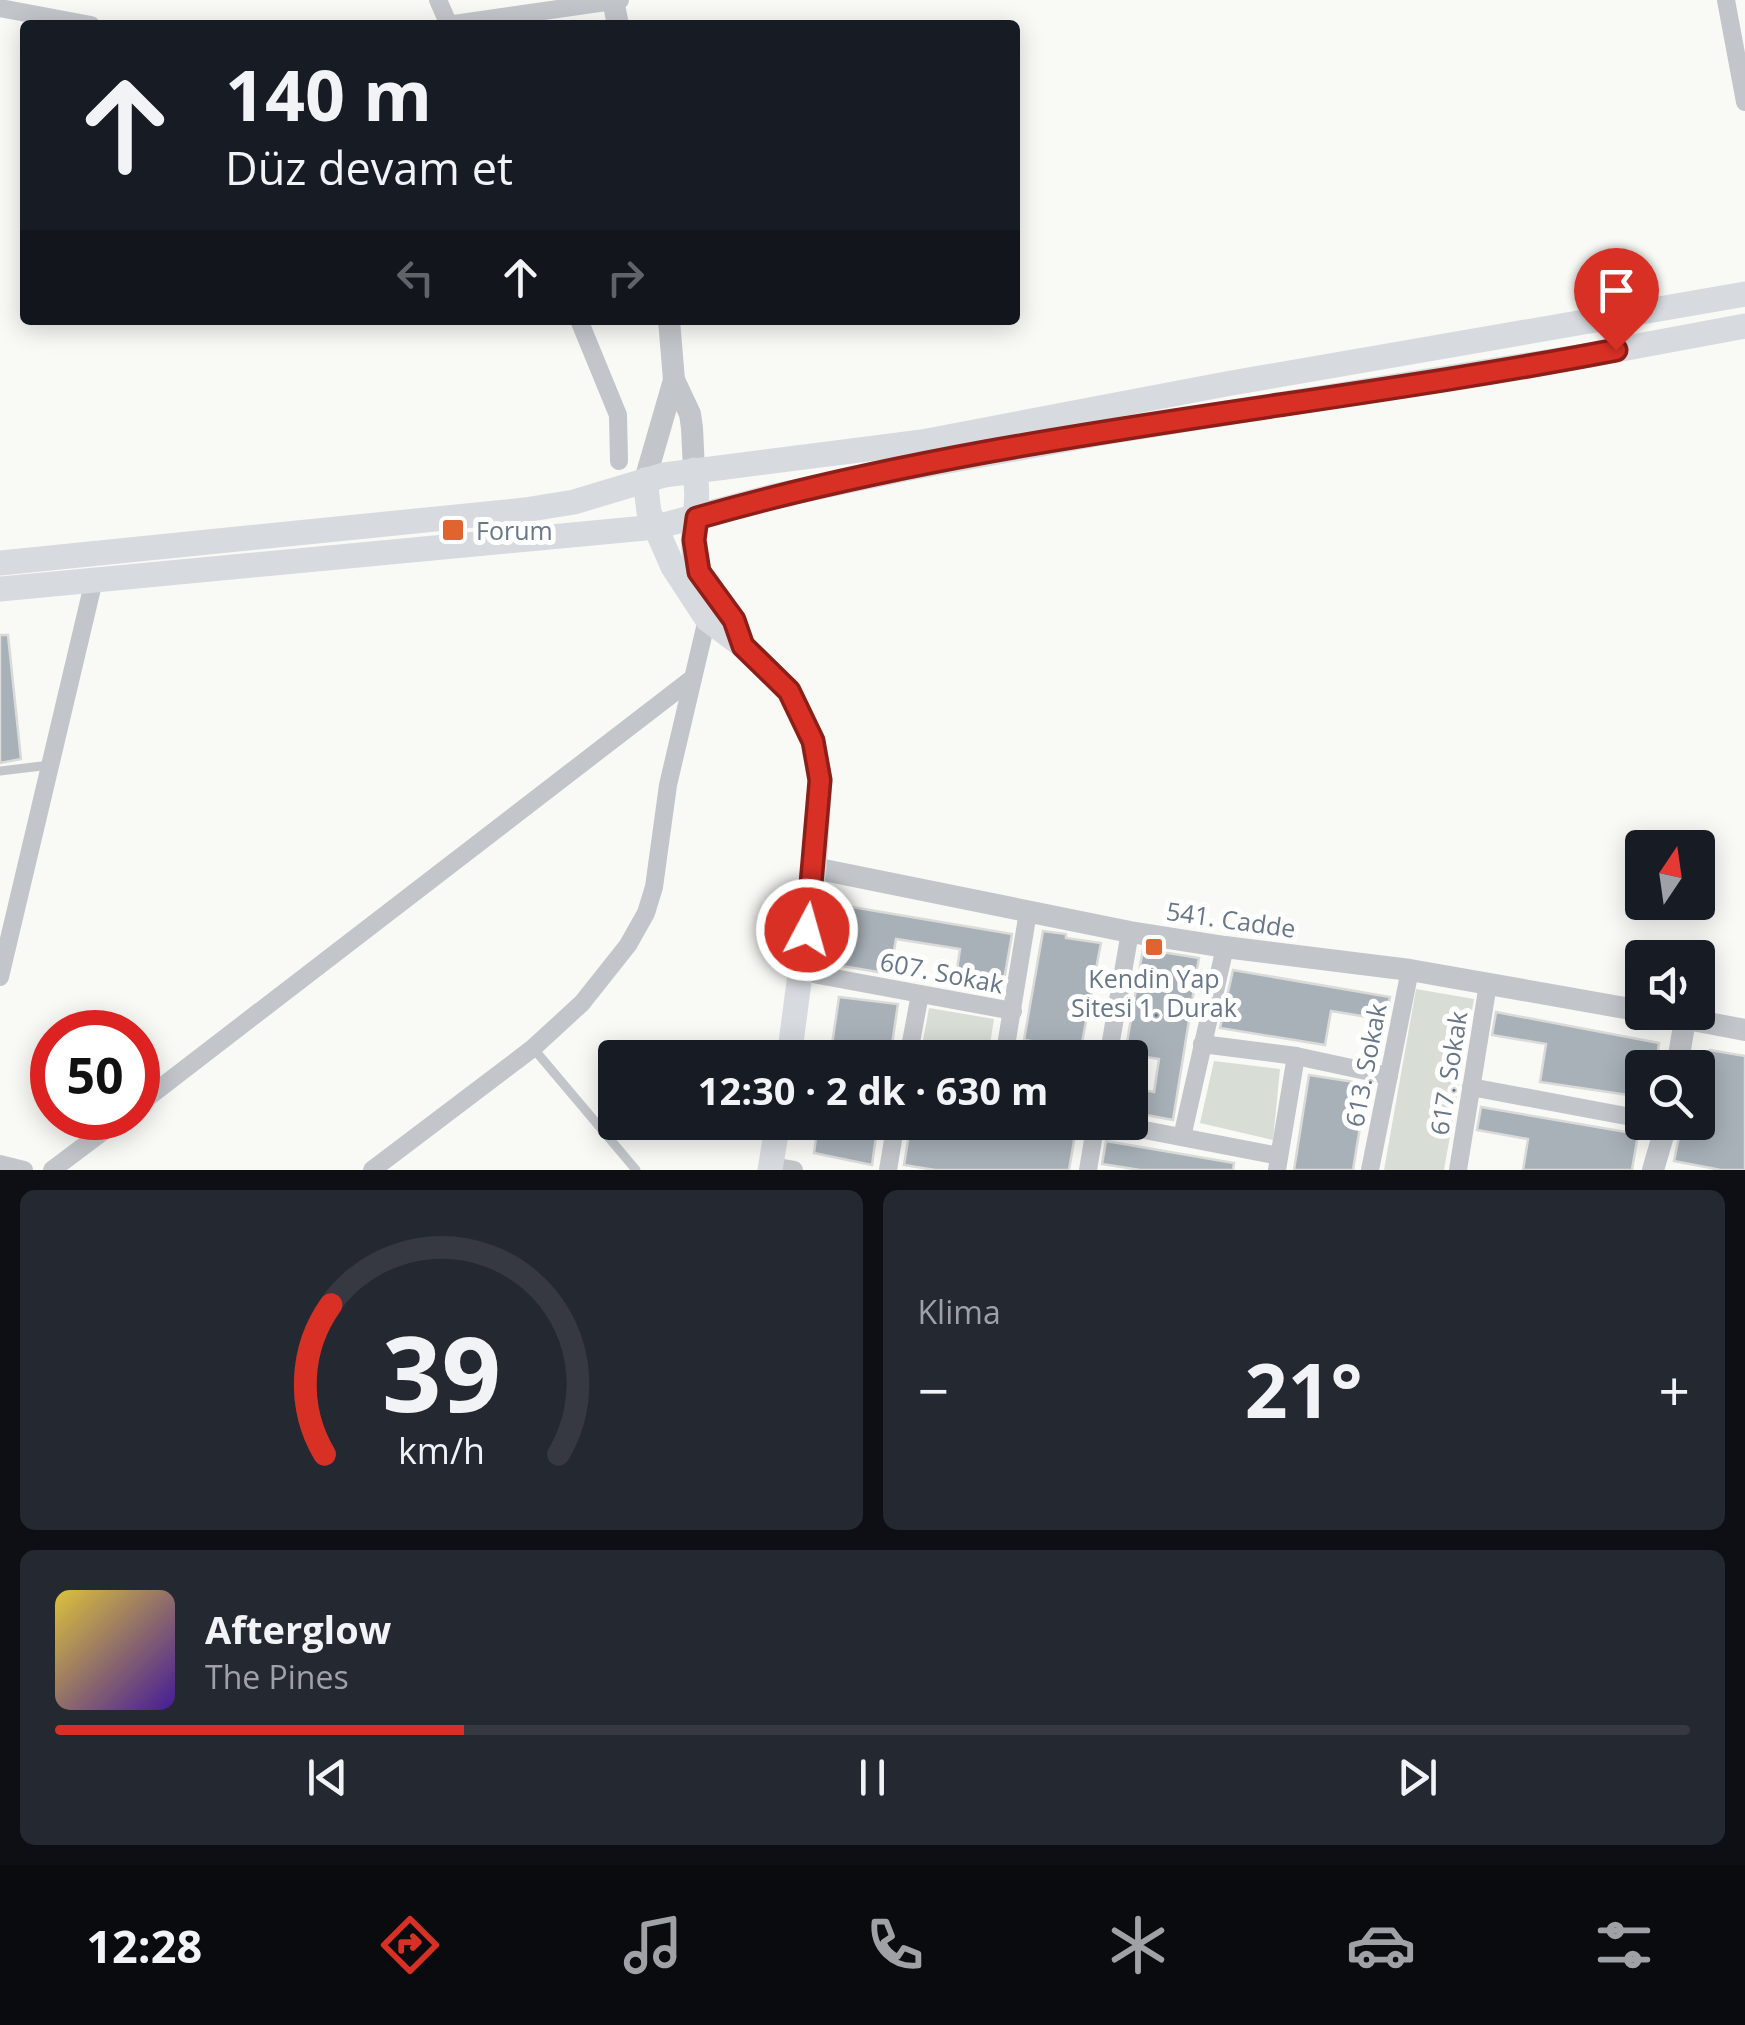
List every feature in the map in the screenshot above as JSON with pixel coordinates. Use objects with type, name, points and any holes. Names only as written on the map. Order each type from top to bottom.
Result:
[{"type":"main road","points":[[0,562],[525,510],[574,502],[694,470],[922,442],[1226,384],[1745,294]]},
{"type":"main road","points":[[0,589],[656,527],[770,497],[962,458],[1745,326]]},
{"type":"main road","points":[[694,470],[698,496],[694,540],[699,572],[734,620],[743,646]]},
{"type":"main road","points":[[646,480],[649,512],[673,567],[707,620],[743,646],[789,691],[813,741],[820,780],[814,868],[792,1040]]},
{"type":"main road","points":[[570,535],[642,547],[673,567]]},
{"type":"main road","points":[[778,1140],[778,1169]]},
{"type":"street","points":[[482,20],[616,0]]},
{"type":"street","points":[[1726,0],[1745,102]]},
{"type":"street","points":[[0,8],[64,20]]},
{"type":"street","points":[[580,325],[618,415],[619,461]]},
{"type":"street","points":[[646,480],[674,380],[669,325]]},
{"type":"street","points":[[674,380],[690,414],[694,470]]},
{"type":"street","points":[[1,969],[94,580]]},
{"type":"street","points":[[372,1170],[533,1048],[606,976],[646,913],[654,887],[668,786],[707,620]]},
{"type":"street","points":[[160,1088],[693,678]]},
{"type":"street","name":"541. Cadde","points":[[814,868],[1130,932],[1410,970],[1625,1008]]},
{"type":"street","points":[[1007,1040],[1028,912]]},
{"type":"street","points":[[1111,1040],[1130,932]]},
{"type":"street","points":[[1182,1138],[1225,947]]},
{"type":"street","name":"613. Sokak","points":[[1370,1170],[1410,970]]},
{"type":"street","name":"607. Sokak","points":[[802,972],[1013,1011]]},
{"type":"street","name":"617. Sokak","points":[[1458,1170],[1488,984]]},
{"type":"street","points":[[911,1040],[920,994]]},
{"type":"street","points":[[1715,1024],[1745,1030]]},
{"type":"street","points":[[1202,1044],[1296,1056],[1389,1076]]},
{"type":"street","points":[[1148,1131],[1278,1163],[1296,1056]]},
{"type":"street","points":[[1471,1087],[1625,1115]]},
{"type":"street","points":[[52,1170],[92,1140]]},
{"type":"street","points":[[888,1170],[893,1140]]},
{"type":"street","points":[[1088,1170],[1096,1140]]},
{"type":"street","points":[[1653,1170],[1661,1140]]},
{"type":"street","points":[[0,1164],[24,1170]]},
{"type":"lane","points":[[0,771],[50,765]]},
{"type":"lane","points":[[533,1048],[636,1170]]},
{"type":"shaded area","points":[[1416,989],[1474,999],[1444,1170],[1384,1170]]},
{"type":"shaded area","points":[[929,1008],[994,1019],[991,1040],[923,1040]]},
{"type":"shaded area","points":[[1214,1061],[1280,1069],[1273,1140],[1200,1123]]},
{"type":"building","points":[[0,635],[8,635],[21,759],[0,763]]},
{"type":"building","points":[[852,907],[1012,934],[1002,992],[955,984],[960,949],[896,939],[890,974],[842,966]]},
{"type":"building","points":[[1043,931],[1101,943],[1082,1040],[1024,1040]]},
{"type":"building","points":[[1143,949],[1199,958],[1173,1120],[1148,1115],[1148,1091],[1154,1092],[1159,1059],[1148,1057],[1148,1040],[1127,1040]]},
{"type":"building","points":[[1233,970],[1390,997],[1386,1020],[1331,1011],[1325,1045],[1220,1028]]},
{"type":"building","points":[[839,997],[898,1004],[893,1040],[833,1040]]},
{"type":"building","points":[[1496,1012],[1659,1043],[1658,1050],[1625,1050],[1625,1094],[1540,1082],[1546,1044],[1492,1035]]},
{"type":"building","points":[[1715,1051],[1745,1056],[1745,1170],[1721,1170],[1674,1161],[1678,1140],[1715,1140]]},
{"type":"building","points":[[1309,1075],[1367,1084],[1353,1170],[1294,1170]]},
{"type":"building","points":[[1481,1107],[1625,1132],[1625,1140],[1637,1140],[1632,1170],[1523,1170],[1528,1139],[1477,1130]]},
{"type":"building","points":[[816,1140],[875,1140],[872,1165],[814,1153]]},
{"type":"building","points":[[908,1140],[1074,1140],[1069,1170],[935,1170],[904,1165]]},
{"type":"building","points":[[1106,1141],[1234,1163],[1233,1170],[1140,1170],[1102,1164]]},
{"type":"place","name":"Forum","points":[[453,530]]},
{"type":"place","name":"Kendin Yap Sitesi 1. Durak","points":[[1154,947]]},
{"type":"route","points":[[807,930],[820,780],[813,741],[789,691],[743,646],[734,620],[699,572],[694,556],[697,518],[770,497],[910,468],[1616,350]]}]
